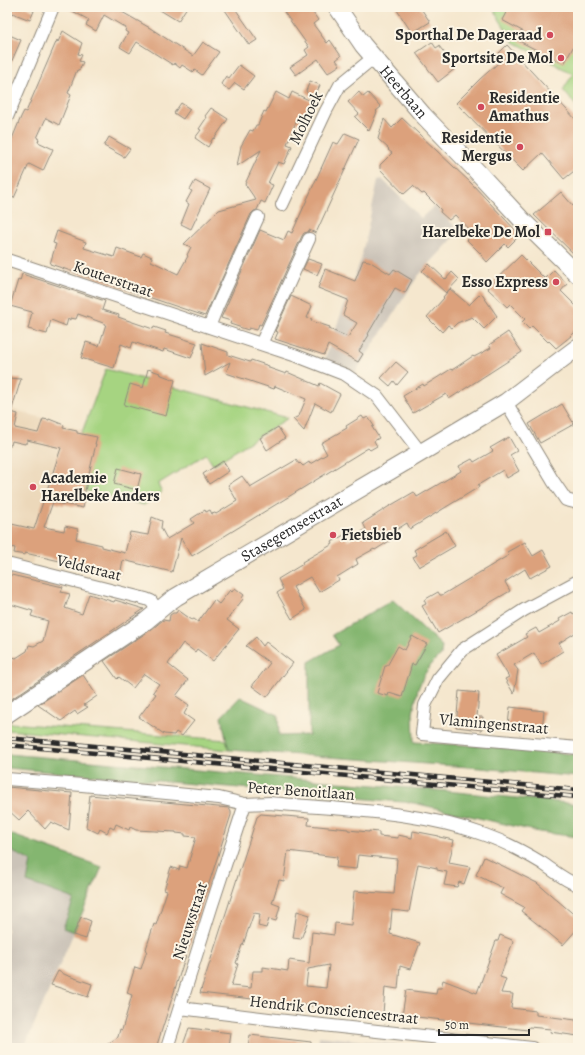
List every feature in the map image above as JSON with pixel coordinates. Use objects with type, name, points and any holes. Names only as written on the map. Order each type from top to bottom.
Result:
[{"type":"street","points":[[7,117],[53,7]]},
{"type":"street","name":"Heerbaan","points":[[336,7],[362,45],[423,115],[521,219],[578,275]]},
{"type":"street","name":"Molhoek","points":[[282,205],[326,111],[340,85],[373,58]]},
{"type":"street","points":[[209,328],[258,217]]},
{"type":"street","points":[[261,344],[309,240]]},
{"type":"street","name":"Kouterstraat","points":[[7,260],[297,356],[346,375],[377,396],[420,453]]},
{"type":"street","name":"Stasegemsestraat","points":[[7,714],[146,621],[176,597],[506,402],[578,347]]},
{"type":"street","points":[[506,402],[566,500],[578,503]]},
{"type":"street","name":"Veldstraat","points":[[7,564],[146,599],[152,601],[158,612]]},
{"type":"street","name":"Vlamingenstraat","points":[[578,581],[524,610],[462,650],[438,679],[424,705],[422,734],[578,748]]},
{"type":"street","name":"Peter Benoitlaan","points":[[7,779],[219,798],[245,804],[270,803],[421,817],[452,824],[505,843],[540,862],[568,882],[578,885]]},
{"type":"street","name":"Nieuwstraat","points":[[167,1048],[245,804]]},
{"type":"street","name":"Hendrik Consciencestraat","points":[[180,1008],[532,1048]]},
{"type":"shaded area","points":[[382,179],[421,218],[434,206],[460,231],[418,276],[355,373],[325,358],[361,259],[378,180]]},
{"type":"shaded area","name":"Academie Harelbeke Anders","points":[[12,409],[83,430],[62,485],[59,485],[42,533],[39,532],[32,564],[7,558],[7,414],[10,415]]},
{"type":"shaded area","points":[[7,849],[31,861],[27,882],[74,899],[63,928],[74,932],[24,1048],[7,1048]]},
{"type":"shaded area","points":[[319,1036],[430,1048],[318,1048]]},
{"type":"green space","name":"Sportsite De Mol","points":[[492,7],[578,7],[578,108],[563,90],[573,74],[514,42]]},
{"type":"green space","points":[[106,369],[288,418],[213,465],[206,454],[158,484],[162,492],[144,505],[62,485]]},
{"type":"green space","points":[[393,600],[442,646],[441,655],[432,663],[424,675],[418,689],[413,713],[414,742],[530,749],[578,755],[578,777],[469,767],[229,750],[221,717],[240,697],[278,715],[279,736],[309,735],[309,662],[339,645],[332,635]]},
{"type":"green space","points":[[10,723],[226,740],[229,750],[7,730],[7,725]]},
{"type":"green space","points":[[7,754],[446,791],[578,804],[578,837],[539,832],[414,803],[7,768]]},
{"type":"green space","points":[[7,833],[102,867],[74,932],[63,928],[74,899],[27,882],[31,861],[7,849]]},
{"type":"building","points":[[7,7],[27,7],[34,11],[30,20],[7,11]]},
{"type":"building","points":[[65,7],[125,7],[122,12],[193,56],[203,42],[219,52],[202,75],[195,70],[193,72],[182,65],[180,68],[174,63],[173,65],[137,42],[130,53],[120,47],[128,33],[125,31],[126,28],[104,15],[96,31],[86,25],[89,20]]},
{"type":"building","points":[[155,7],[187,7],[178,21]]},
{"type":"building","points":[[223,7],[234,7],[257,40],[249,45]]},
{"type":"building","points":[[291,7],[309,7],[318,20],[313,24],[327,43],[330,40],[341,56],[336,60],[340,65],[328,73],[318,59],[296,75],[290,67],[308,55],[305,50],[309,47],[284,12]]},
{"type":"building","points":[[395,7],[420,7],[430,22],[412,33]]},
{"type":"building","name":"Sportsite De Mol","points":[[509,7],[578,7],[578,38],[564,64],[519,41],[524,32],[502,20]]},
{"type":"building","points":[[63,31],[82,43],[78,54],[82,55],[79,61],[83,62],[79,71],[77,70],[68,93],[71,95],[59,125],[46,118],[37,138],[39,139],[38,142],[53,149],[43,171],[29,164],[14,198],[7,195],[7,151],[21,117],[24,111],[26,112],[57,40],[58,42]]},
{"type":"building","points":[[7,34],[21,40],[7,72]]},
{"type":"building","points":[[432,42],[436,48],[439,46],[456,68],[438,82],[416,53]]},
{"type":"building","points":[[507,45],[578,122],[578,168],[564,179],[542,153],[523,171],[456,103],[504,58],[499,53]]},
{"type":"building","points":[[239,65],[254,76],[244,89],[235,83],[229,90],[221,84],[226,76],[229,78]]},
{"type":"building","points":[[310,81],[320,85],[313,101],[306,91]]},
{"type":"building","points":[[276,92],[289,99],[292,92],[313,102],[302,125],[296,122],[287,144],[292,146],[284,164],[278,162],[268,183],[273,185],[265,203],[261,201],[257,210],[251,214],[205,316],[50,264],[56,244],[53,243],[57,231],[86,242],[84,248],[114,257],[117,248],[141,257],[143,253],[152,257],[151,261],[178,274],[188,256],[187,255],[191,247],[184,244],[219,210],[256,200],[245,184],[261,150],[237,166],[241,146],[250,130],[253,131],[256,125],[258,125],[264,111],[266,112]]},
{"type":"building","points":[[359,92],[363,97],[368,93],[381,107],[376,111],[377,112],[369,131],[355,117],[359,114],[348,102]]},
{"type":"building","points":[[181,103],[190,109],[183,119],[174,113]]},
{"type":"building","points":[[211,108],[228,119],[208,147],[195,138],[201,130],[199,129],[207,117],[205,116]]},
{"type":"building","points":[[402,118],[471,183],[520,235],[508,247],[505,244],[487,262],[467,240],[473,234],[455,215],[449,220],[424,193],[422,194],[413,186],[404,194],[380,169],[380,165],[392,153],[378,139],[384,119],[392,128]]},
{"type":"building","points":[[345,133],[359,139],[316,233],[309,230],[302,236],[261,325],[259,324],[257,330],[249,328],[248,330],[230,324],[231,321],[221,318],[260,230],[284,240],[288,231],[292,233],[333,142],[338,144]]},
{"type":"building","points":[[109,137],[130,149],[124,157],[104,146]]},
{"type":"building","points":[[195,181],[210,189],[191,229],[181,224],[189,204],[186,202]]},
{"type":"building","points":[[561,192],[573,206],[578,202],[578,258],[534,215]]},
{"type":"building","points":[[521,255],[545,279],[554,270],[567,284],[561,291],[578,308],[578,329],[556,348],[532,326],[529,329],[522,322],[525,319],[510,304],[507,307],[487,288]]},
{"type":"building","points":[[308,259],[322,264],[317,275],[303,269]]},
{"type":"building","points":[[363,260],[369,261],[390,274],[394,269],[412,280],[405,293],[395,288],[359,351],[363,354],[358,362],[328,345],[324,355],[275,339],[278,332],[275,331],[291,296],[312,306],[307,318],[312,319],[311,321],[330,327],[329,329],[348,337],[357,323],[343,315],[348,300],[318,288],[325,269],[355,281]]},
{"type":"building","points":[[429,264],[445,279],[452,272],[459,279],[446,293],[422,271]]},
{"type":"building","points":[[22,274],[105,301],[102,310],[119,315],[118,317],[153,329],[154,327],[166,331],[165,333],[197,343],[191,358],[164,349],[163,352],[133,342],[131,348],[121,344],[114,368],[81,358],[86,342],[99,346],[106,324],[78,314],[76,319],[68,319],[66,326],[51,320],[47,334],[28,329],[32,312],[10,306],[18,280],[20,281]]},
{"type":"building","points":[[450,289],[469,305],[481,293],[497,316],[484,329],[472,317],[457,323],[452,328],[448,325],[442,332],[427,317]]},
{"type":"building","points":[[508,332],[522,352],[449,399],[446,394],[413,413],[403,396],[423,384],[424,386],[451,369],[452,370],[473,356],[474,357],[491,348],[489,345]]},
{"type":"building","points":[[202,343],[228,352],[228,355],[250,362],[251,360],[286,374],[287,372],[319,386],[320,383],[340,394],[331,412],[315,403],[304,431],[293,419],[299,416],[306,399],[275,386],[274,389],[226,373],[230,362],[205,376]]},
{"type":"building","points":[[396,362],[408,372],[397,385],[394,381],[390,386],[381,378]]},
{"type":"building","points":[[148,369],[175,380],[166,416],[124,405],[130,384],[143,388]]},
{"type":"building","points":[[7,378],[21,379],[11,412],[18,414],[15,428],[38,433],[43,419],[49,419],[64,425],[63,428],[77,431],[77,433],[97,437],[84,495],[86,495],[83,508],[53,502],[44,527],[64,531],[65,526],[78,529],[76,539],[102,545],[102,547],[125,553],[130,532],[148,535],[152,517],[162,521],[161,528],[167,539],[194,523],[191,519],[205,510],[206,512],[210,510],[212,514],[216,514],[237,501],[228,485],[242,476],[250,487],[296,460],[303,466],[309,462],[310,464],[327,454],[321,443],[347,428],[346,426],[362,416],[364,419],[368,417],[379,438],[374,441],[377,446],[370,450],[368,448],[192,556],[181,538],[172,572],[123,560],[120,575],[25,553],[25,555],[14,553],[15,548],[7,546],[7,523],[34,529],[61,448],[27,440],[27,443],[25,444],[12,441],[11,445],[7,445]]},
{"type":"building","points":[[562,404],[574,424],[540,443],[529,424]]},
{"type":"building","points":[[278,427],[285,438],[267,450],[260,438]]},
{"type":"building","points":[[509,437],[517,451],[510,455],[519,471],[507,478],[503,470],[478,485],[479,487],[410,529],[407,523],[388,535],[391,540],[356,559],[358,564],[337,577],[339,580],[319,592],[310,577],[293,587],[306,610],[292,619],[277,593],[283,589],[278,579],[303,564],[302,562],[333,544],[332,542],[344,535],[348,541],[366,529],[363,523],[414,492],[417,497],[461,471],[459,466],[472,459],[474,462],[493,451],[490,448]]},
{"type":"building","points":[[223,461],[229,471],[209,484],[203,474]]},
{"type":"building","points":[[118,468],[141,474],[137,490],[114,484]]},
{"type":"building","points":[[446,531],[455,546],[419,567],[413,557],[417,555],[414,550]]},
{"type":"building","points":[[525,542],[533,556],[543,550],[552,566],[530,578],[525,569],[505,582],[510,591],[438,633],[422,606],[426,604],[424,600],[438,592],[442,595],[509,555],[507,552]]},
{"type":"building","points":[[7,574],[63,587],[61,592],[70,594],[65,608],[82,614],[89,594],[144,609],[7,702],[7,660],[11,662],[13,657],[16,658],[27,651],[29,645],[34,646],[43,641],[48,621],[31,616],[33,611],[7,603]]},
{"type":"building","points":[[235,588],[244,595],[242,598],[243,599],[227,620],[239,629],[213,661],[197,649],[195,652],[183,643],[168,664],[188,680],[176,696],[189,705],[184,714],[194,721],[182,736],[176,732],[174,735],[164,734],[139,717],[156,694],[153,692],[159,684],[144,674],[133,688],[119,677],[117,679],[104,661],[163,620],[169,621],[170,615],[176,613],[178,610],[192,620],[194,619],[198,622],[214,600],[219,604],[230,590],[232,592]]},
{"type":"building","points":[[578,611],[578,631],[559,643],[563,651],[541,665],[534,653],[514,665],[518,670],[514,694],[505,679],[509,677],[496,655],[527,637],[525,634],[536,628],[539,633],[560,621],[559,619],[572,612],[573,614]]},
{"type":"building","points":[[412,636],[427,644],[415,665],[412,664],[402,697],[389,693],[388,696],[377,693],[385,666],[387,666],[398,646],[405,650]]},
{"type":"building","points":[[256,637],[263,646],[266,642],[293,663],[267,697],[252,686],[270,663],[246,646]]},
{"type":"building","points":[[83,675],[97,696],[84,705],[88,707],[77,714],[75,711],[61,721],[38,705]]},
{"type":"building","points":[[459,691],[479,693],[477,717],[483,717],[482,730],[456,727]]},
{"type":"building","points":[[510,707],[544,711],[542,730],[515,728],[515,726],[508,725]]},
{"type":"building","points":[[7,787],[72,793],[69,830],[51,822],[45,829],[28,811],[19,820],[7,809]]},
{"type":"building","points":[[90,795],[229,808],[231,812],[156,1048],[102,1048],[118,1037],[120,1029],[122,1030],[132,995],[127,993],[135,967],[141,969],[154,924],[156,925],[167,891],[164,890],[171,867],[179,870],[180,866],[187,868],[196,837],[185,836],[185,834],[176,832],[136,830],[130,827],[129,830],[116,824],[114,829],[110,827],[107,833],[100,829],[98,833],[86,827]]},
{"type":"building","points":[[261,814],[309,818],[308,825],[379,832],[379,836],[398,838],[398,835],[412,838],[413,831],[454,840],[449,863],[470,867],[464,884],[459,882],[457,887],[444,885],[447,872],[418,864],[409,912],[392,910],[390,934],[420,943],[410,969],[400,966],[398,989],[385,987],[383,1014],[200,993],[257,817]],"holes":[[[288,851],[337,857],[336,867],[356,869],[358,855],[397,859],[394,894],[354,891],[351,925],[335,923],[334,935],[312,932],[309,963],[289,960],[288,971],[263,967],[263,971],[253,971],[251,988],[231,986],[238,964],[236,963],[254,913],[260,914],[258,926],[266,928],[269,919],[276,921],[280,906],[272,903],[279,880],[284,881]],[[329,965],[326,988],[306,986],[308,969]]]},
{"type":"building","points":[[484,857],[537,883],[578,918],[578,928],[563,945],[521,911],[524,907],[500,894],[503,888],[476,875]]},
{"type":"building","points":[[297,911],[310,915],[301,939],[293,938]]},
{"type":"building","points":[[81,917],[91,921],[86,939],[73,935]]},
{"type":"building","points":[[500,935],[512,940],[513,942],[500,977],[506,979],[501,993],[513,994],[511,1008],[536,1011],[536,1015],[576,1020],[578,1023],[578,1036],[550,1032],[551,1029],[529,1027],[528,1030],[402,1016],[406,990],[436,994],[437,988],[441,988],[443,980],[477,993],[496,941],[498,941]]},
{"type":"building","points":[[58,971],[92,984],[88,997],[51,985]]},
{"type":"building","points":[[189,1028],[231,1033],[229,1048],[182,1048]]},
{"type":"building","points":[[250,1035],[311,1042],[311,1048],[248,1048]]},
{"type":"railway","points":[[7,738],[578,790]]},
{"type":"railway","points":[[7,745],[578,797]]},
{"type":"place","name":"Sporthal De Dageraad","points":[[550,35]]},
{"type":"place","name":"Sportsite De Mol","points":[[561,58]]},
{"type":"place","name":"Residentie Amathus","points":[[481,107]]},
{"type":"place","name":"Residentie Mergus","points":[[520,147]]},
{"type":"place","name":"Harelbeke De Mol","points":[[548,232]]},
{"type":"place","name":"Esso Express","points":[[556,282]]},
{"type":"place","name":"Academie Harelbeke Anders","points":[[33,487]]},
{"type":"place","name":"Fietsbieb","points":[[333,535]]}]
